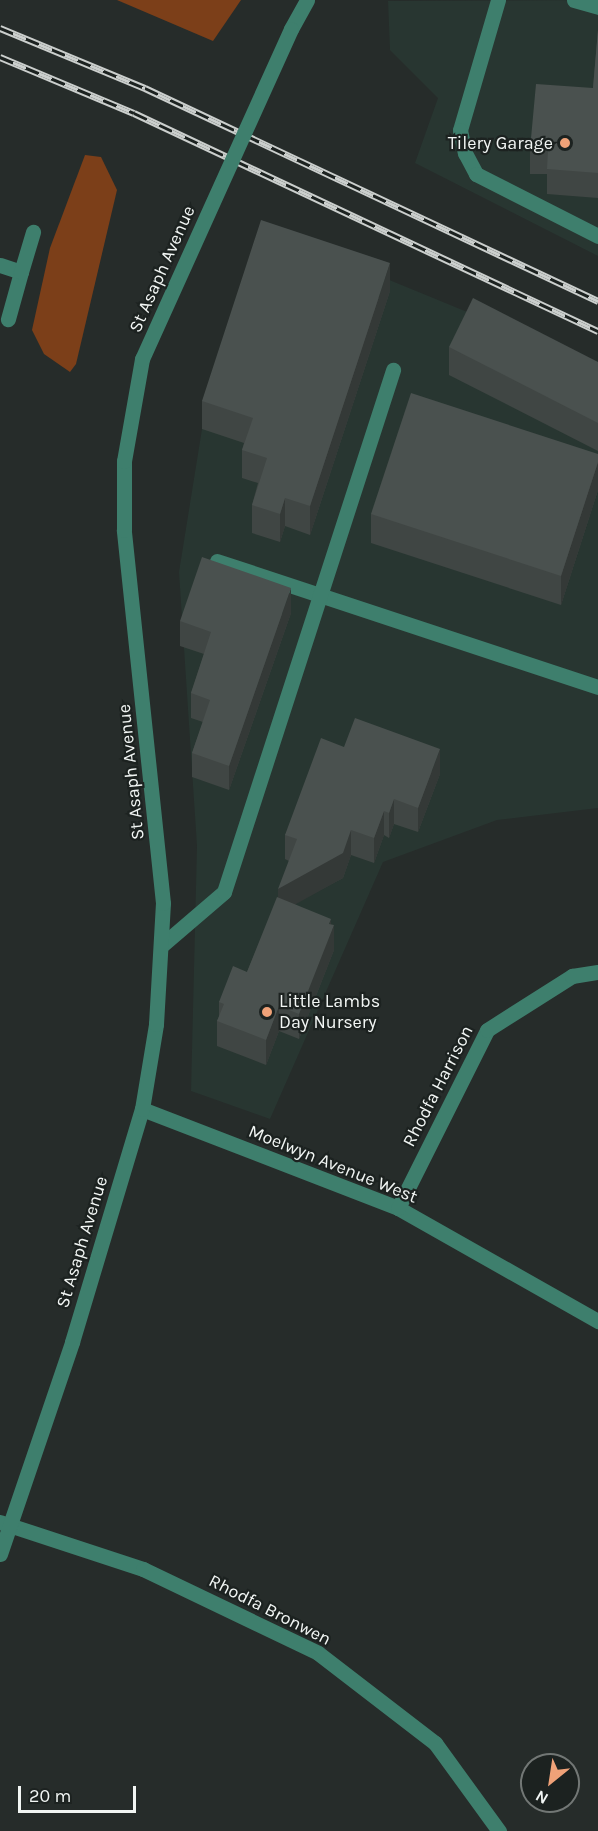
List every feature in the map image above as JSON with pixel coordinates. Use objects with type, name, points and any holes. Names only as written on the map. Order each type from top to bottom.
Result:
[{"type":"street","name":"St Asaph Avenue","points":[[0,1554],[5,1522],[72,1342],[142,1109],[156,1024],[162,892],[124,530],[124,461],[142,359],[291,29],[307,0]]},
{"type":"street","points":[[498,0],[460,130],[465,153],[476,174],[598,236]]},
{"type":"street","points":[[574,0],[598,8]]},
{"type":"street","points":[[8,319],[33,232]]},
{"type":"street","points":[[0,266],[21,272]]},
{"type":"street","points":[[161,946],[224,892],[393,370]]},
{"type":"street","points":[[217,561],[320,593],[598,687]]},
{"type":"street","name":"Rhodfa Harrison","points":[[398,1208],[487,1030],[572,976],[598,972]]},
{"type":"street","name":"Moelwyn Avenue West","points":[[142,1109],[398,1208],[598,1321]]},
{"type":"street","name":"Rhodfa Bronwen","points":[[5,1522],[143,1569],[318,1653],[435,1743],[499,1831]]},
{"type":"shaded area","points":[[117,0],[241,0],[213,41]]},
{"type":"shaded area","points":[[598,0],[598,256],[415,163],[438,98],[390,50],[388,1]]},
{"type":"shaded area","points":[[85,155],[101,157],[117,190],[76,364],[70,372],[44,354],[32,330],[50,248]]},
{"type":"shaded area","points":[[270,231],[477,316],[598,380],[598,808],[497,820],[383,862],[270,1119],[191,1091],[197,846],[179,572],[202,429]]},
{"type":"building","name":"Tilery Garage","points":[[598,30],[598,173],[547,169],[548,150],[530,149],[536,84],[593,88]]},
{"type":"building","points":[[261,220],[390,263],[310,506],[285,498],[280,514],[252,505],[267,458],[242,450],[253,418],[202,401]]},
{"type":"building","points":[[473,298],[598,362],[598,423],[449,347]]},
{"type":"building","points":[[411,393],[598,454],[598,462],[561,576],[371,514]]},
{"type":"building","points":[[202,557],[291,588],[229,766],[192,753],[210,700],[191,693],[211,632],[180,621]]},
{"type":"building","points":[[355,718],[440,749],[418,808],[394,799],[389,813],[384,811],[374,838],[351,830],[343,853],[278,889],[297,839],[285,835],[321,738],[344,747]]},
{"type":"building","name":"Little Lambs Day Nursery","points":[[277,897],[331,919],[329,924],[334,925],[299,1014],[279,1006],[266,1040],[217,1021],[224,1004],[219,1002],[233,966],[247,972]]},
{"type":"railway","points":[[0,28],[145,88],[598,301]]},
{"type":"railway","points":[[0,57],[134,113],[598,331]]},
{"type":"place","name":"Tilery Garage","points":[[565,143]]},
{"type":"place","name":"Little Lambs Day Nursery","points":[[267,1012]]}]
